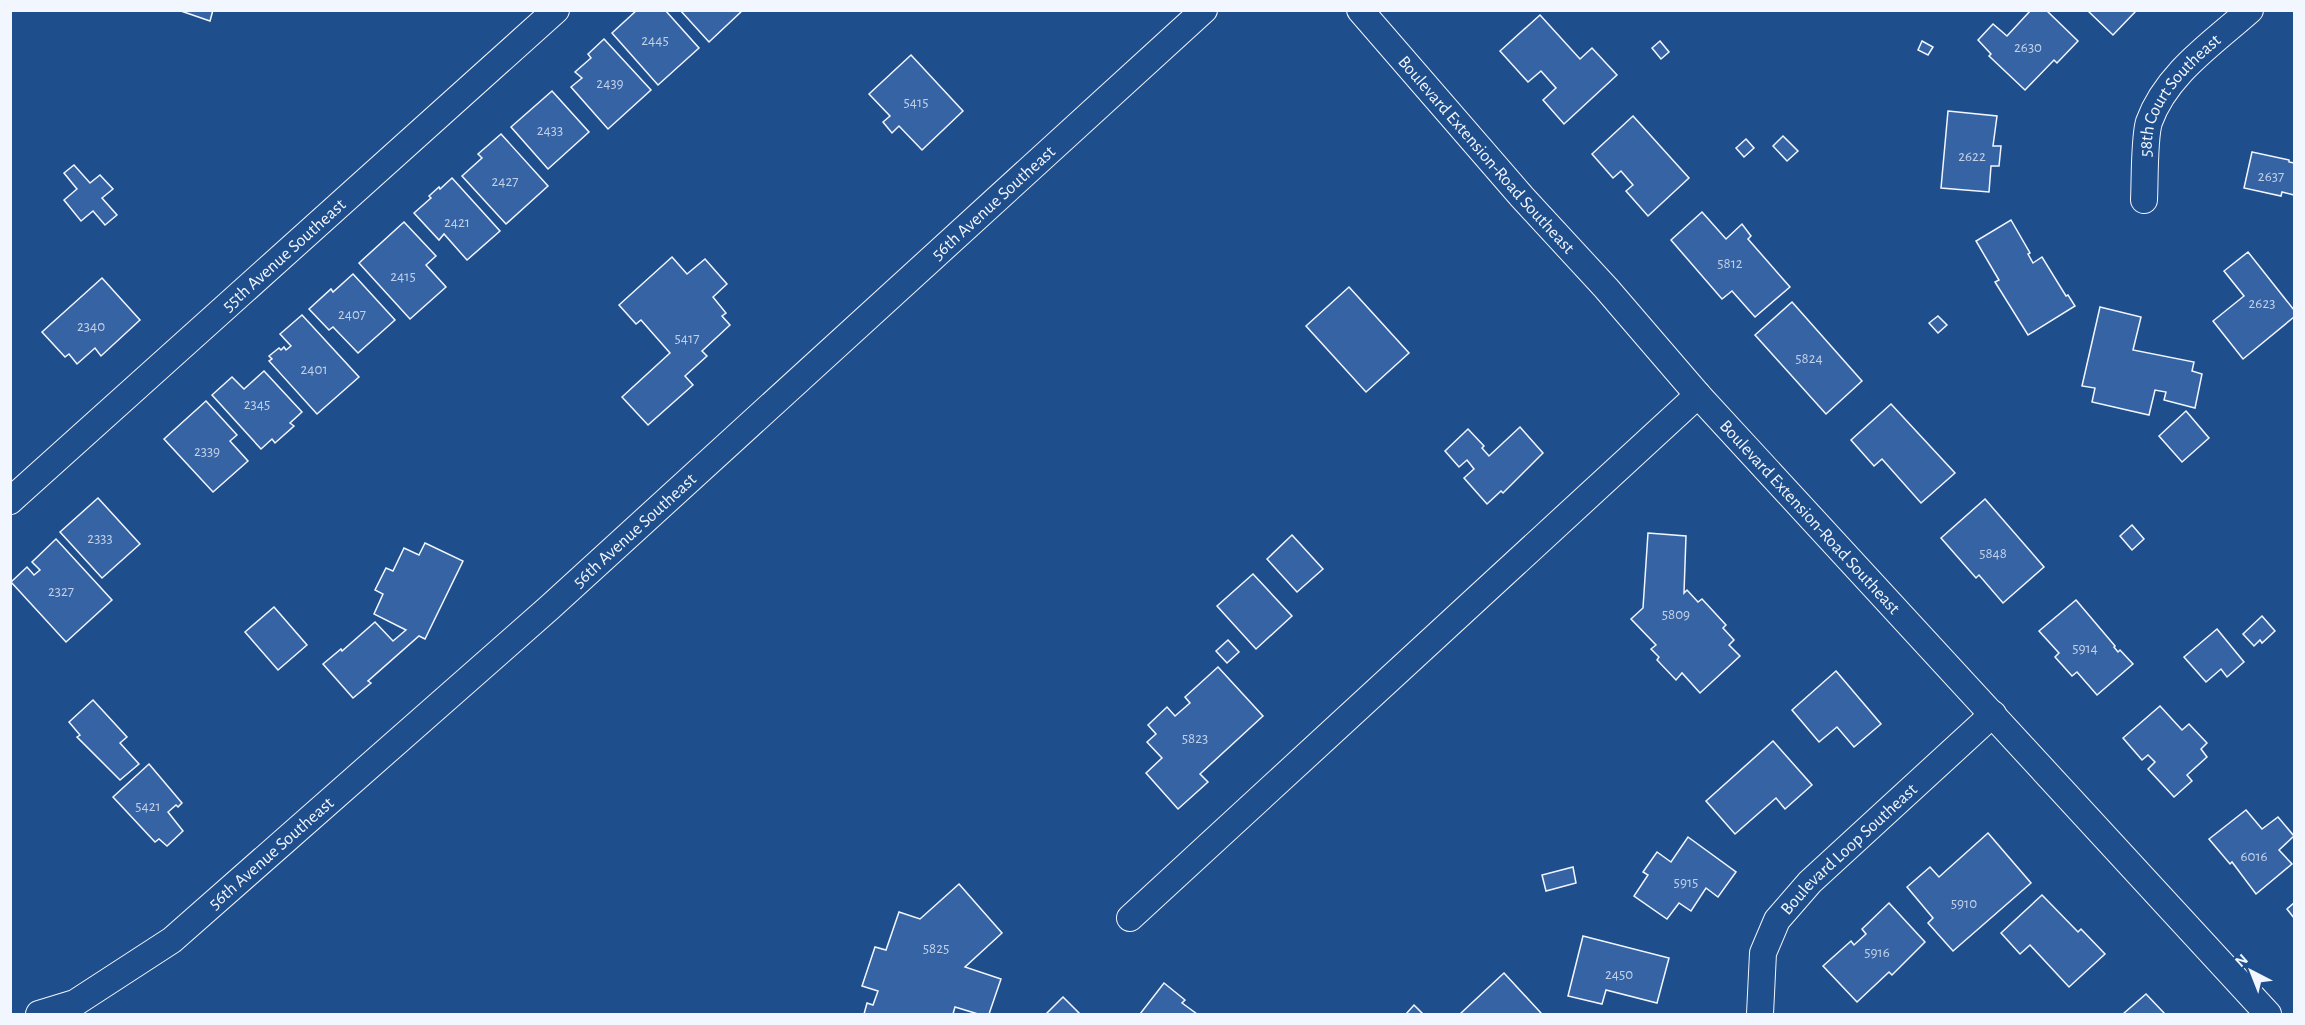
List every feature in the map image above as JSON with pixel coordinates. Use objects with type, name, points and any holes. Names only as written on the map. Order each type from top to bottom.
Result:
[{"type":"street","name":"55th Avenue Southeast","points":[[10,501],[556,10]]},
{"type":"street","name":"56th Avenue Southeast","points":[[39,1014],[75,1002],[172,940],[549,608],[1204,10]]},
{"type":"street","name":"Boulevard Extension-Road Southeast","points":[[1360,10],[1522,197],[1614,296],[1698,395],[2268,1014]]},
{"type":"street","name":"58th Court Southeast","points":[[2144,200],[2148,124],[2163,95],[2184,68],[2250,10]]},
{"type":"street","points":[[1130,918],[1698,395]]},
{"type":"street","name":"Boulevard Loop Southeast","points":[[1760,1014],[1763,953],[1777,920],[1810,882],[1993,714]]},
{"type":"building","points":[[178,10],[213,10],[210,21]]},
{"type":"building","points":[[637,10],[665,10],[699,48],[658,85],[612,33]]},
{"type":"building","points":[[680,10],[743,10],[709,42]]},
{"type":"building","points":[[2031,10],[2046,10],[2078,41],[2057,63],[2054,60],[2025,90],[1989,56],[1991,54],[1978,40],[1993,24],[2007,36]]},
{"type":"building","points":[[2087,10],[2133,10],[2135,12],[2113,35]]},
{"type":"building","points":[[1540,15],[1580,59],[1592,48],[1617,75],[1564,124],[1543,100],[1556,88],[1541,71],[1528,82],[1500,51]]},
{"type":"building","points":[[604,39],[651,90],[608,129],[571,87],[582,78],[575,72],[591,58],[588,54]]},
{"type":"building","points":[[1660,41],[1669,52],[1661,59],[1652,48]]},
{"type":"building","points":[[1922,41],[1933,47],[1928,55],[1918,50]]},
{"type":"building","points":[[911,55],[963,111],[922,150],[899,126],[892,133],[883,122],[890,116],[869,94]]},
{"type":"building","points":[[552,91],[589,132],[548,169],[511,127]]},
{"type":"building","points":[[1948,111],[1997,116],[1993,146],[2001,146],[1999,166],[1991,166],[1989,192],[1941,188]]},
{"type":"building","points":[[1633,116],[1689,178],[1648,216],[1626,191],[1633,185],[1621,171],[1613,178],[1592,154]]},
{"type":"building","points":[[501,134],[548,186],[506,224],[462,176],[482,158],[478,154]]},
{"type":"building","points":[[1783,136],[1798,151],[1787,161],[1773,146]]},
{"type":"building","points":[[1746,139],[1754,148],[1744,157],[1736,148]]},
{"type":"building","points":[[2252,152],[2294,163],[2294,195],[2282,192],[2281,196],[2244,188]]},
{"type":"building","points":[[74,165],[90,183],[100,175],[113,189],[102,198],[117,215],[105,225],[93,211],[81,221],[64,200],[77,189],[64,173]]},
{"type":"building","points":[[452,178],[500,231],[467,260],[444,234],[439,240],[414,213],[431,198],[429,196]]},
{"type":"building","points":[[1702,212],[1726,239],[1742,224],[1751,236],[1748,239],[1790,287],[1755,317],[1732,291],[1722,299],[1671,240]]},
{"type":"building","points":[[2011,220],[2030,253],[2028,254],[2033,263],[2042,257],[2066,296],[2068,295],[2075,306],[2028,335],[1995,282],[1999,280],[1976,241]]},
{"type":"building","points":[[404,222],[436,256],[426,265],[446,287],[410,319],[359,263]]},
{"type":"building","points":[[2248,252],[2294,310],[2294,317],[2243,359],[2213,321],[2244,296],[2224,271]]},
{"type":"building","points":[[672,257],[687,274],[705,259],[727,284],[713,297],[726,313],[722,316],[730,325],[702,351],[707,356],[685,376],[693,385],[648,425],[622,397],[670,353],[641,320],[636,324],[619,305]]},
{"type":"building","points":[[353,274],[395,320],[358,353],[333,327],[329,330],[309,309],[331,289],[333,292]]},
{"type":"building","points":[[102,278],[140,320],[101,356],[95,348],[77,364],[69,354],[65,357],[42,332]]},
{"type":"building","points":[[1349,287],[1409,353],[1366,392],[1306,326]]},
{"type":"building","points":[[1792,302],[1862,381],[1826,414],[1755,335]]},
{"type":"building","points":[[2100,307],[2141,317],[2133,350],[2194,362],[2192,371],[2202,374],[2195,408],[2164,400],[2166,392],[2155,390],[2149,415],[2092,402],[2095,388],[2082,386]]},
{"type":"building","points":[[302,315],[359,377],[317,414],[269,361],[272,359],[269,356],[279,348],[281,350],[284,347],[286,350],[291,346],[280,334]]},
{"type":"building","points":[[1938,316],[1947,325],[1938,333],[1929,323]]},
{"type":"building","points":[[264,371],[302,412],[290,423],[294,426],[275,443],[272,439],[261,449],[212,395],[232,377],[244,389]]},
{"type":"building","points":[[206,401],[237,435],[230,441],[248,461],[213,492],[164,439]]},
{"type":"building","points":[[1891,404],[1955,473],[1921,503],[1882,459],[1874,466],[1851,440]]},
{"type":"building","points":[[2186,411],[2209,438],[2182,462],[2159,436]]},
{"type":"building","points":[[1520,427],[1543,453],[1503,493],[1501,491],[1487,504],[1464,478],[1474,469],[1467,460],[1459,467],[1445,451],[1468,429],[1484,446],[1482,448],[1489,456]]},
{"type":"building","points":[[98,498],[140,544],[102,578],[60,532]]},
{"type":"building","points":[[1985,499],[2044,567],[2003,603],[1979,575],[1976,578],[1941,538]]},
{"type":"building","points":[[2132,525],[2144,539],[2132,550],[2120,536]]},
{"type":"building","points":[[1648,533],[1686,536],[1684,593],[1687,590],[1698,602],[1702,599],[1726,625],[1723,628],[1734,640],[1729,645],[1740,656],[1700,693],[1682,673],[1676,680],[1657,660],[1659,657],[1651,649],[1656,645],[1631,619],[1643,608]]},
{"type":"building","points":[[1292,535],[1323,569],[1297,592],[1267,559]]},
{"type":"building","points":[[56,539],[112,600],[66,642],[11,582],[27,567],[34,575],[40,570],[32,562]]},
{"type":"building","points":[[425,543],[463,561],[425,639],[419,636],[368,681],[371,683],[353,698],[323,664],[341,649],[342,651],[375,622],[393,641],[406,630],[374,614],[383,594],[375,590],[386,568],[393,571],[404,548],[419,555]]},
{"type":"building","points":[[1253,574],[1292,616],[1256,649],[1217,606]]},
{"type":"building","points":[[2076,600],[2118,652],[2120,650],[2133,664],[2097,695],[2077,672],[2072,676],[2055,657],[2059,653],[2039,631]]},
{"type":"building","points":[[274,607],[307,645],[278,670],[245,632]]},
{"type":"building","points":[[2262,616],[2275,631],[2262,643],[2260,640],[2254,646],[2243,634]]},
{"type":"building","points":[[2217,629],[2244,662],[2227,677],[2221,669],[2206,682],[2184,657]]},
{"type":"building","points":[[1228,640],[1239,652],[1227,663],[1216,651]]},
{"type":"building","points":[[1218,667],[1263,716],[1200,774],[1208,782],[1178,809],[1146,773],[1162,758],[1147,742],[1156,734],[1148,725],[1167,707],[1175,716],[1190,703],[1185,697]]},
{"type":"building","points":[[1836,671],[1881,724],[1854,747],[1837,727],[1819,742],[1792,710]]},
{"type":"building","points":[[93,700],[127,737],[120,743],[139,764],[120,780],[77,737],[80,735],[69,722]]},
{"type":"building","points":[[2160,706],[2182,730],[2189,724],[2207,743],[2201,749],[2207,757],[2187,775],[2192,781],[2174,797],[2148,769],[2155,762],[2148,755],[2142,760],[2123,738]]},
{"type":"building","points":[[1773,741],[1812,785],[1785,809],[1776,798],[1735,834],[1706,801]]},
{"type":"building","points":[[149,764],[182,803],[168,812],[183,831],[167,846],[159,839],[155,842],[113,797]]},
{"type":"building","points":[[2246,810],[2262,829],[2278,817],[2294,836],[2279,850],[2292,864],[2256,894],[2232,862],[2230,864],[2209,839]]},
{"type":"building","points":[[1988,833],[2031,883],[1953,951],[1928,923],[1933,918],[1907,887],[1930,867],[1939,877]]},
{"type":"building","points":[[1688,837],[1736,872],[1718,897],[1706,888],[1691,911],[1679,903],[1667,919],[1634,896],[1648,875],[1643,872],[1657,852],[1671,862]]},
{"type":"building","points":[[1573,867],[1576,883],[1546,891],[1542,875]]},
{"type":"building","points":[[959,884],[1002,933],[965,967],[1001,979],[989,1014],[978,1014],[955,1007],[953,1014],[864,1014],[867,1003],[873,1005],[878,991],[862,986],[875,947],[886,950],[899,912],[920,919]]},
{"type":"building","points":[[2042,895],[2078,932],[2081,929],[2105,954],[2069,987],[2030,945],[2020,954],[2001,933]]},
{"type":"building","points":[[1889,903],[1925,942],[1892,975],[1889,972],[1857,1002],[1823,966],[1851,941],[1854,945],[1866,934],[1862,929]]},
{"type":"building","points":[[2294,903],[2294,918],[2287,909]]},
{"type":"building","points":[[1583,936],[1669,958],[1657,1003],[1606,990],[1602,1004],[1568,996]]},
{"type":"building","points":[[1504,973],[1541,1013],[1460,1014]]},
{"type":"building","points":[[1164,983],[1185,1000],[1182,1003],[1197,1014],[1140,1014]]},
{"type":"building","points":[[2146,994],[2165,1014],[2123,1014]]},
{"type":"building","points":[[1063,997],[1080,1014],[1046,1014]]},
{"type":"building","points":[[1414,1005],[1423,1014],[1406,1014]]}]
